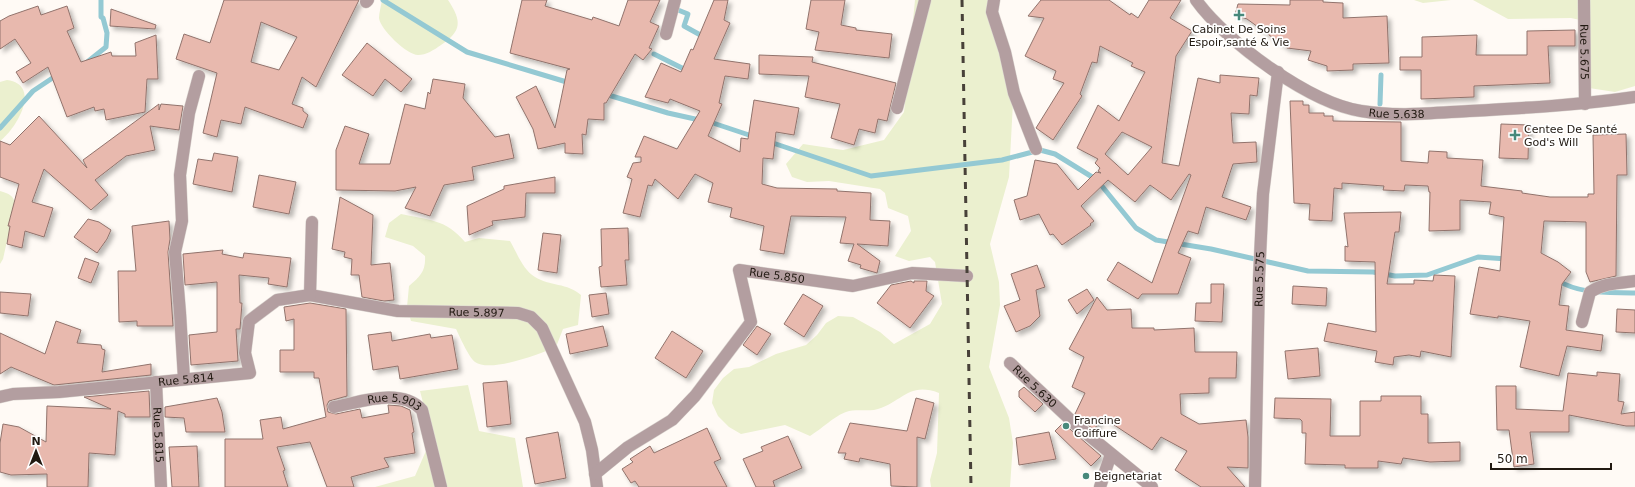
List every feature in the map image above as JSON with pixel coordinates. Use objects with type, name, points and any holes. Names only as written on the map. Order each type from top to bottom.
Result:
[{"type":"street","points":[[666,34],[675,0]]},
{"type":"street","points":[[897,108],[925,0]]},
{"type":"street","points":[[994,0],[992,12],[1005,52],[1014,93],[1036,150]]},
{"type":"street","name":"Rue 5.638","points":[[1196,0],[1206,14],[1236,43],[1278,72],[1332,103],[1360,111],[1399,115],[1585,104],[1635,97]]},
{"type":"street","name":"Rue 5.675","points":[[1584,0],[1585,104]]},
{"type":"street","name":"Rue 5.575","points":[[1255,487],[1259,278],[1263,194],[1278,72]]},
{"type":"street","points":[[184,379],[175,252],[182,221],[180,175],[189,113],[199,76]]},
{"type":"street","points":[[310,295],[312,222]]},
{"type":"street","name":"Rue 5.850","points":[[595,474],[643,437],[672,420],[695,396],[751,322],[738,270],[853,286],[912,273],[967,276]]},
{"type":"street","points":[[1582,322],[1590,292],[1611,284],[1635,282]]},
{"type":"street","name":"Rue 5.814","points":[[0,397],[13,394],[59,392],[250,373],[245,353],[249,321],[277,300],[310,295]]},
{"type":"street","name":"Rue 5.897","points":[[310,295],[398,312],[518,313],[531,317],[542,328],[579,409],[592,450],[597,487]]},
{"type":"street","name":"Rue 5.630","points":[[1010,363],[1111,454],[1152,487]]},
{"type":"street","name":"Rue 5.815","points":[[156,382],[161,487]]},
{"type":"street","name":"Rue 5.903","points":[[334,407],[398,397],[415,402],[422,410],[441,487]]},
{"type":"street","points":[[1100,487],[1111,454]]},
{"type":"green space","points":[[382,0],[448,0],[456,14],[458,25],[453,35],[448,40],[433,50],[421,55],[413,54],[395,41],[381,23],[379,16]]},
{"type":"green space","points":[[915,0],[992,0],[993,32],[1013,102],[1009,177],[990,244],[999,282],[1000,305],[989,367],[1009,418],[1013,443],[1010,487],[931,487],[930,480],[937,453],[939,393],[928,390],[919,390],[905,395],[884,407],[874,410],[846,412],[810,436],[785,425],[741,434],[729,427],[718,416],[712,403],[714,390],[723,378],[734,369],[749,367],[776,354],[806,345],[817,335],[826,323],[838,316],[853,317],[880,332],[894,344],[930,324],[942,304],[935,262],[930,257],[909,261],[895,256],[911,231],[908,216],[888,208],[885,193],[880,189],[829,181],[807,182],[792,177],[786,164],[803,144],[843,150],[884,140],[904,112]]},
{"type":"green space","points":[[1414,0],[1451,0],[1423,3]]},
{"type":"green space","points":[[1473,0],[1635,0],[1635,86],[1615,92],[1589,88],[1580,20],[1571,18],[1508,19]]},
{"type":"green space","points":[[7,80],[17,84],[23,90],[25,98],[19,117],[7,135],[0,141],[0,82]]},
{"type":"green space","points":[[0,191],[10,195],[14,199],[15,205],[3,259],[0,264]]},
{"type":"green space","points":[[401,214],[428,219],[444,225],[458,234],[465,242],[479,238],[510,241],[524,266],[531,274],[540,280],[570,288],[581,295],[578,325],[563,329],[556,347],[539,354],[503,364],[482,365],[475,362],[467,351],[456,329],[411,321],[407,307],[409,286],[422,273],[425,256],[413,246],[385,237],[389,223]]},
{"type":"green space","points":[[468,385],[479,431],[515,438],[523,487],[375,487],[415,476],[432,437],[420,391]]},
{"type":"building","points":[[224,0],[359,0],[316,87],[302,77],[292,104],[303,108],[303,111],[308,115],[303,128],[245,107],[241,124],[221,120],[217,137],[203,133],[217,73],[176,59],[184,34],[210,43]],"holes":[[[261,22],[297,37],[279,70],[251,62]]]},
{"type":"building","points":[[522,0],[547,0],[545,6],[592,20],[593,17],[619,26],[628,0],[660,0],[650,22],[659,26],[649,48],[652,49],[643,60],[635,54],[606,103],[604,103],[604,120],[588,119],[586,135],[582,134],[583,154],[565,153],[565,143],[538,149],[533,129],[516,97],[536,86],[555,128],[567,70],[570,69],[510,53]]},
{"type":"building","points":[[714,0],[728,0],[724,20],[730,23],[714,59],[750,64],[748,79],[725,76],[719,103],[722,104],[708,136],[740,152],[741,138],[748,139],[754,100],[799,108],[794,135],[776,132],[773,159],[763,158],[762,184],[777,188],[837,189],[837,191],[871,193],[870,220],[890,221],[888,246],[857,244],[880,261],[877,273],[860,268],[861,265],[848,261],[854,244],[840,243],[846,217],[791,216],[784,254],[760,250],[764,226],[730,217],[732,208],[708,202],[713,183],[695,174],[678,199],[655,179],[652,186],[648,185],[640,217],[623,213],[632,179],[627,177],[633,163],[641,162],[641,157],[635,157],[644,136],[677,149],[700,111],[670,99],[668,103],[645,97],[661,63],[681,72],[691,49],[693,50]]},
{"type":"building","points":[[811,0],[845,0],[841,25],[856,28],[856,30],[892,34],[889,58],[815,50],[819,32],[806,29]]},
{"type":"building","points":[[1041,0],[1109,0],[1130,15],[1131,13],[1138,18],[1149,0],[1181,0],[1170,18],[1192,31],[1176,56],[1162,163],[1179,166],[1198,78],[1220,83],[1220,75],[1259,78],[1257,96],[1250,95],[1249,114],[1231,113],[1233,143],[1256,142],[1257,162],[1233,164],[1222,197],[1251,207],[1246,220],[1206,207],[1198,234],[1188,231],[1178,253],[1191,258],[1178,294],[1142,294],[1138,299],[1107,280],[1118,262],[1152,283],[1191,175],[1189,174],[1171,200],[1150,185],[1135,202],[1108,180],[1081,206],[1094,221],[1090,224],[1091,225],[1062,245],[1053,234],[1050,235],[1039,214],[1020,220],[1014,200],[1027,196],[1035,160],[1057,164],[1078,190],[1096,172],[1101,173],[1098,171],[1100,168],[1095,163],[1098,159],[1077,148],[1098,105],[1119,121],[1145,72],[1131,66],[1133,63],[1100,46],[1097,63],[1092,62],[1080,94],[1082,96],[1053,140],[1036,128],[1064,83],[1053,79],[1056,71],[1025,56],[1044,18],[1028,16]],"holes":[[[1122,132],[1152,147],[1128,175],[1105,154]]]},
{"type":"building","points":[[1290,0],[1323,0],[1323,2],[1343,3],[1343,18],[1387,16],[1389,63],[1353,64],[1353,70],[1327,71],[1327,66],[1308,60],[1311,51],[1287,48],[1247,19],[1235,15],[1238,4],[1290,5]]},
{"type":"building","points":[[38,6],[41,15],[67,6],[74,28],[67,31],[81,62],[111,52],[112,56],[136,56],[135,43],[156,35],[158,79],[147,79],[145,112],[106,120],[104,109],[95,111],[94,107],[67,117],[48,67],[23,83],[16,72],[31,63],[15,39],[0,49],[0,21],[9,16]]},
{"type":"building","points":[[111,9],[156,25],[155,29],[110,26]]},
{"type":"building","points":[[1575,30],[1575,46],[1548,46],[1550,83],[1474,86],[1474,97],[1421,99],[1421,70],[1400,70],[1400,57],[1422,57],[1422,37],[1477,35],[1476,55],[1527,55],[1527,31]]},
{"type":"building","points":[[367,43],[412,79],[401,92],[385,79],[373,96],[342,75]]},
{"type":"building","points":[[759,55],[813,57],[812,62],[896,83],[887,121],[878,119],[875,133],[859,129],[854,145],[831,138],[840,104],[805,97],[809,76],[759,74]]},
{"type":"building","points":[[433,79],[465,84],[463,98],[495,137],[509,134],[514,158],[472,167],[474,180],[444,185],[430,216],[405,208],[416,187],[395,191],[336,190],[336,150],[345,126],[369,134],[359,164],[390,164],[405,104],[425,109],[428,92],[430,94]]},
{"type":"building","points":[[1290,101],[1303,101],[1303,105],[1309,105],[1309,113],[1324,113],[1324,116],[1333,116],[1333,121],[1401,122],[1401,161],[1428,163],[1429,151],[1447,152],[1447,158],[1483,160],[1481,186],[1522,191],[1522,193],[1550,197],[1588,197],[1588,194],[1594,194],[1593,135],[1626,134],[1627,175],[1617,175],[1616,276],[1590,282],[1586,272],[1586,222],[1544,221],[1541,253],[1558,262],[1571,272],[1562,284],[1559,305],[1569,306],[1566,330],[1603,335],[1601,351],[1567,346],[1559,376],[1520,367],[1530,321],[1498,316],[1498,318],[1470,314],[1479,267],[1500,271],[1504,217],[1489,214],[1491,202],[1460,200],[1460,230],[1429,231],[1430,192],[1428,186],[1405,185],[1404,191],[1383,190],[1384,186],[1342,183],[1342,189],[1334,188],[1332,221],[1309,220],[1310,204],[1294,203]]},
{"type":"building","points":[[159,104],[159,110],[161,104],[183,106],[179,130],[150,126],[155,150],[126,156],[95,180],[108,195],[91,210],[44,169],[32,202],[53,208],[44,237],[25,231],[22,248],[7,244],[10,226],[8,226],[19,184],[0,177],[0,141],[10,145],[39,116],[87,168],[83,160]]},
{"type":"building","points":[[1501,124],[1529,125],[1528,159],[1499,158]]},
{"type":"building","points":[[214,153],[238,157],[232,192],[193,184],[198,159],[212,161]]},
{"type":"building","points":[[259,175],[296,182],[289,214],[253,207]]},
{"type":"building","points":[[555,177],[555,193],[526,193],[525,217],[492,221],[493,225],[469,235],[467,206],[504,189],[504,186]]},
{"type":"building","points":[[340,197],[373,215],[371,265],[390,263],[394,300],[384,301],[362,297],[359,275],[351,275],[352,259],[344,257],[345,252],[332,249]]},
{"type":"building","points":[[1401,212],[1399,232],[1395,232],[1387,284],[1414,284],[1414,280],[1433,281],[1434,275],[1455,276],[1451,357],[1421,351],[1420,357],[1409,355],[1394,357],[1393,365],[1375,362],[1377,351],[1324,341],[1328,323],[1376,332],[1375,262],[1345,261],[1345,246],[1348,247],[1344,213]]},
{"type":"building","points":[[88,219],[99,222],[111,230],[107,239],[97,253],[74,237]]},
{"type":"building","points":[[169,221],[170,239],[168,252],[173,326],[137,326],[137,321],[119,322],[118,271],[136,271],[132,226]]},
{"type":"building","points":[[628,228],[629,260],[625,260],[627,285],[601,287],[599,267],[602,266],[601,229]]},
{"type":"building","points":[[543,233],[561,235],[557,273],[538,270]]},
{"type":"building","points":[[223,250],[222,254],[243,258],[244,253],[291,258],[287,287],[268,284],[269,278],[239,275],[240,303],[242,303],[240,329],[236,329],[238,361],[191,365],[189,335],[217,332],[217,282],[185,285],[183,254]]},
{"type":"building","points":[[85,258],[99,263],[91,283],[78,278]]},
{"type":"building","points":[[1037,265],[1045,287],[1036,290],[1040,316],[1030,326],[1016,332],[1004,306],[1020,300],[1011,274]]},
{"type":"building","points":[[911,281],[914,283],[914,281],[927,281],[926,291],[934,296],[910,328],[877,303],[891,285]]},
{"type":"building","points":[[1211,284],[1224,284],[1222,322],[1195,321],[1196,303],[1211,303]]},
{"type":"building","points":[[1293,286],[1327,288],[1326,306],[1292,304]]},
{"type":"building","points":[[1087,289],[1094,300],[1077,314],[1068,300]]},
{"type":"building","points":[[0,292],[31,294],[28,316],[0,313]]},
{"type":"building","points":[[606,293],[609,314],[592,317],[589,295]]},
{"type":"building","points":[[803,294],[823,306],[804,337],[784,324]]},
{"type":"building","points":[[1097,297],[1107,310],[1131,309],[1132,328],[1154,328],[1154,330],[1194,328],[1195,352],[1237,352],[1236,378],[1209,378],[1209,393],[1180,394],[1181,414],[1199,424],[1246,420],[1248,437],[1248,468],[1227,467],[1245,487],[1201,487],[1175,470],[1187,451],[1161,437],[1152,450],[1102,417],[1094,430],[1075,414],[1085,393],[1072,387],[1084,357],[1069,349]]},
{"type":"building","points":[[310,303],[346,309],[347,396],[329,401],[327,405],[328,412],[336,414],[360,409],[362,418],[389,413],[388,405],[401,406],[410,410],[414,432],[412,433],[415,453],[384,458],[389,467],[351,477],[354,487],[327,487],[310,442],[277,447],[285,470],[283,471],[288,487],[225,487],[225,439],[263,439],[260,420],[281,417],[283,429],[326,417],[319,378],[314,378],[314,372],[280,372],[280,350],[294,350],[294,319],[286,321],[284,307]]},
{"type":"building","points":[[1617,309],[1635,310],[1635,333],[1616,332]]},
{"type":"building","points":[[56,321],[81,330],[77,343],[101,345],[102,349],[105,350],[102,372],[151,364],[151,375],[54,385],[11,367],[0,374],[0,333],[45,354]]},
{"type":"building","points":[[603,326],[608,346],[570,354],[566,334]]},
{"type":"building","points":[[757,326],[771,334],[757,355],[743,345]]},
{"type":"building","points":[[672,331],[703,351],[686,378],[655,358]]},
{"type":"building","points":[[391,332],[392,341],[430,334],[431,338],[452,335],[458,369],[400,379],[398,366],[373,370],[368,335]]},
{"type":"building","points":[[1318,348],[1320,376],[1288,379],[1285,351]]},
{"type":"building","points":[[1597,372],[1620,374],[1618,401],[1624,402],[1621,414],[1635,412],[1635,426],[1626,426],[1569,415],[1569,432],[1530,432],[1534,464],[1514,467],[1509,430],[1497,430],[1496,386],[1516,386],[1516,409],[1563,411],[1568,373],[1597,376]]},
{"type":"building","points":[[507,381],[511,424],[487,427],[483,383]]},
{"type":"building","points":[[1024,387],[1043,404],[1035,412],[1019,397],[1019,391]]},
{"type":"building","points":[[149,391],[150,417],[125,417],[125,414],[118,411],[115,455],[89,453],[88,487],[47,487],[47,474],[11,475],[0,472],[0,443],[3,424],[19,427],[46,442],[47,406],[111,409],[84,397]]},
{"type":"building","points":[[1381,396],[1421,396],[1421,414],[1428,414],[1428,443],[1460,442],[1460,461],[1430,462],[1403,458],[1401,464],[1378,461],[1378,468],[1345,468],[1345,465],[1305,464],[1306,433],[1302,433],[1302,421],[1300,419],[1274,418],[1275,398],[1331,399],[1330,436],[1360,436],[1360,401],[1381,401]]},
{"type":"building","points":[[217,398],[222,412],[225,432],[186,432],[184,418],[165,417],[165,407]]},
{"type":"building","points":[[916,398],[934,403],[925,439],[917,437],[917,487],[891,486],[890,464],[860,458],[859,462],[844,459],[846,453],[838,453],[850,423],[907,431]]},
{"type":"building","points":[[1063,423],[1101,456],[1091,466],[1055,431]]},
{"type":"building","points":[[707,428],[721,459],[714,462],[727,487],[639,487],[635,481],[631,483],[622,469],[633,462],[630,459],[650,446],[654,453]]},
{"type":"building","points":[[558,432],[566,478],[535,484],[526,438]]},
{"type":"building","points":[[1049,432],[1056,459],[1019,465],[1016,438]]},
{"type":"building","points":[[788,436],[802,468],[773,481],[775,487],[756,487],[743,459],[763,451],[761,447]]},
{"type":"building","points":[[197,446],[199,487],[172,487],[169,447]]},
{"type":"waterway","points":[[86,63],[106,47],[107,33],[103,18],[101,17],[101,0]]},
{"type":"waterway","points":[[383,0],[467,52],[570,83]]},
{"type":"waterway","points":[[673,8],[688,14],[684,26],[704,37]]},
{"type":"waterway","points":[[654,54],[688,71]]},
{"type":"waterway","points":[[0,128],[33,91],[57,75]]},
{"type":"waterway","points":[[1380,104],[1381,75]]},
{"type":"waterway","points":[[605,94],[668,113],[713,123],[755,137]]},
{"type":"waterway","points":[[770,142],[871,176],[1002,160],[1040,150],[1055,154],[1097,180],[1136,228],[1156,240],[1211,249],[1308,271],[1373,272],[1395,276],[1427,275],[1478,257],[1507,259]]},
{"type":"waterway","points":[[1557,280],[1566,285],[1595,292],[1635,293]]},
{"type":"railway","points":[[962,0],[971,487]]},
{"type":"place","name":"Cabinet De Soins Espoir,santé & Vie","points":[[1239,15]]},
{"type":"place","name":"Centee De Santé God's Will","points":[[1515,135]]},
{"type":"place","name":"Francine Coiffure","points":[[1066,426]]},
{"type":"place","name":"Beignetariat","points":[[1086,476]]}]
